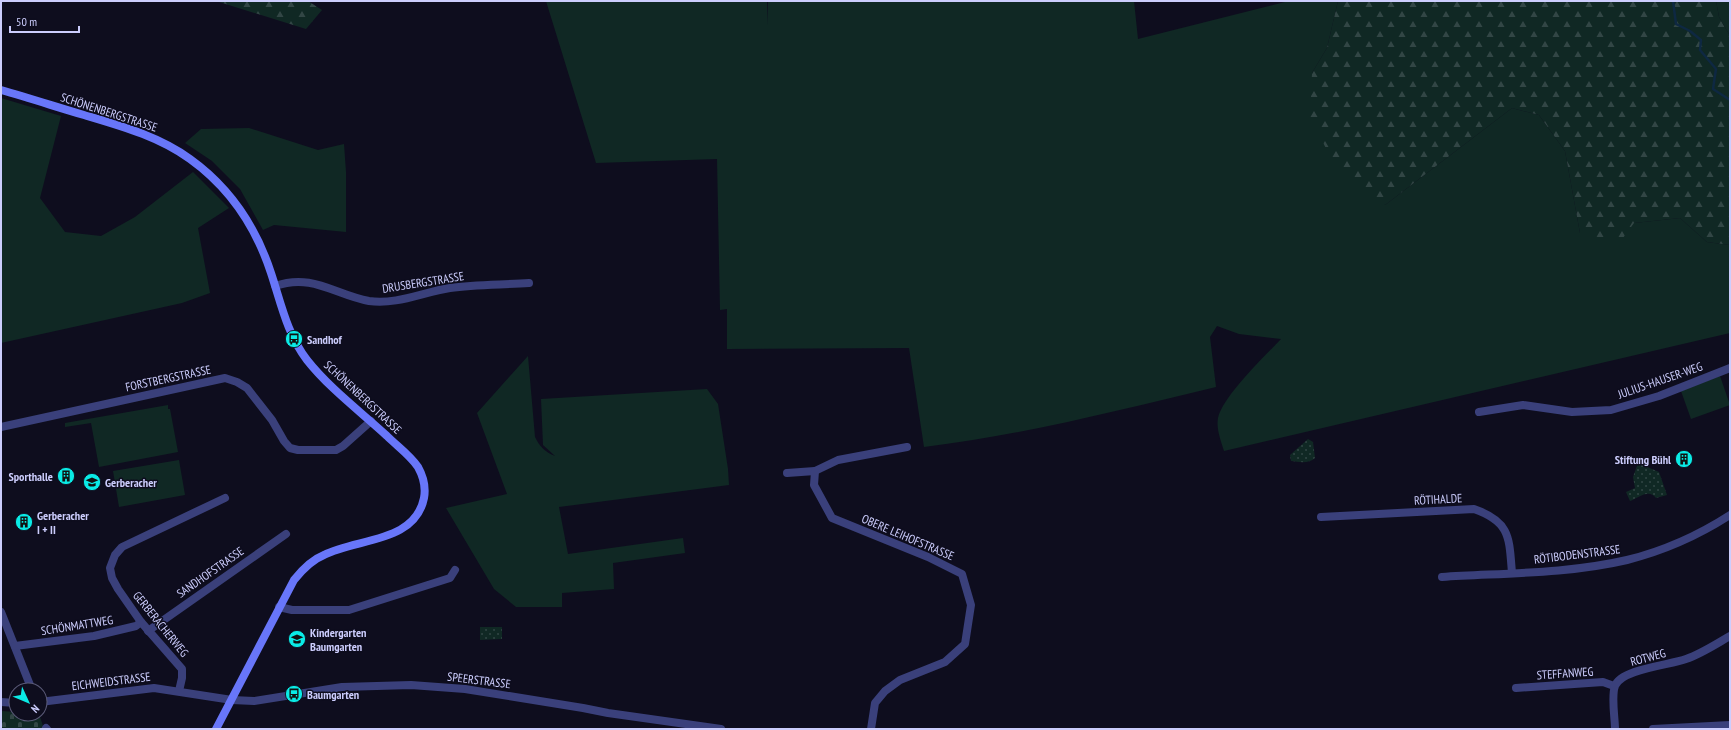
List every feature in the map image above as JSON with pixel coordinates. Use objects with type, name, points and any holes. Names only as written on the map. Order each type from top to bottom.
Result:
[{"type":"street","name":"SCHÖNENBERGSTRASSE","points":[[1,90],[153,138],[189,158],[206,172],[226,192],[246,219],[263,250],[294,339],[307,360],[418,467],[425,488],[421,509],[415,519],[401,530],[338,548],[314,560],[294,580],[278,607],[216,729]]},
{"type":"street","name":"DRUSBERGSTRASSE","points":[[275,286],[311,283],[328,286],[357,298],[369,301],[389,302],[450,288],[529,283]]},
{"type":"street","name":"JULIUS-HAUSER-WEG","points":[[1479,412],[1523,405],[1572,412],[1611,410],[1659,396],[1730,368]]},
{"type":"street","name":"FORSTBERGSTRASSE","points":[[1,427],[225,378],[237,382],[247,388],[272,420],[284,441],[290,448],[298,450],[336,450],[343,446],[371,421]]},
{"type":"street","points":[[787,473],[815,471],[838,460],[906,447]]},
{"type":"street","name":"OBERE LEIHOFSTRASSE","points":[[815,471],[814,485],[832,518],[928,557],[962,574],[971,605],[965,644],[945,662],[900,680],[885,691],[875,703],[871,729]]},
{"type":"street","name":"GERBERACHERWEG","points":[[179,692],[182,669],[141,622],[118,589],[112,578],[110,568],[115,555],[122,547],[225,498]]},
{"type":"street","name":"RÖTIHALDE","points":[[1321,518],[1474,509],[1488,514],[1502,524],[1509,540],[1512,573]]},
{"type":"street","name":"RÖTIBODENSTRASSE","points":[[1442,577],[1592,566],[1627,560],[1672,545],[1707,530],[1730,515]]},
{"type":"street","name":"SANDHOFSTRASSE","points":[[148,631],[286,534]]},
{"type":"street","points":[[278,607],[292,610],[349,610],[450,578],[455,570]]},
{"type":"street","points":[[1,612],[29,682]]},
{"type":"street","name":"SCHÖNMATTWEG","points":[[15,646],[94,636],[136,626],[141,622]]},
{"type":"street","name":"ROTWEG","points":[[1614,686],[1621,678],[1631,673],[1687,659],[1730,636]]},
{"type":"street","name":"STEFFANWEG","points":[[1516,688],[1603,682],[1614,686]]},
{"type":"street","name":"SPEERSTRASSE","points":[[232,700],[266,700],[342,687],[411,685],[480,691],[608,713],[721,729]]},
{"type":"street","points":[[1614,686],[1615,729]]},
{"type":"street","name":"EICHWEIDSTRASSE","points":[[48,701],[140,688],[154,688],[232,700]]},
{"type":"street","points":[[1652,729],[1730,724]]},
{"type":"green space","points":[[216,1],[308,1],[322,10],[306,29]]},
{"type":"green space","points":[[546,1],[767,1],[767,25],[768,1],[1134,1],[1138,39],[1289,1],[1338,1],[1327,48],[1312,73],[1385,205],[1512,108],[1539,115],[1565,151],[1580,233],[1634,223],[1680,218],[1707,242],[1730,245],[1730,333],[1224,451],[1218,426],[1218,418],[1221,409],[1245,377],[1281,339],[1239,334],[1217,326],[1210,337],[1216,387],[1035,429],[924,447],[909,348],[727,349],[727,309],[720,310],[717,159],[596,163]]},
{"type":"green space","points":[[1338,1],[1716,1],[1719,17],[1730,36],[1730,245],[1707,242],[1680,218],[1634,223],[1620,242],[1580,233],[1565,151],[1539,115],[1512,108],[1385,205],[1336,168],[1310,117],[1312,73],[1327,48]]},
{"type":"green space","points":[[1716,1],[1730,1],[1730,36],[1719,17]]},
{"type":"green space","points":[[1,98],[61,116],[40,198],[65,232],[101,236],[135,217],[193,172],[229,208],[198,228],[210,293],[182,303],[1,343]]},
{"type":"green space","points":[[249,128],[318,150],[344,144],[346,172],[346,232],[274,225],[263,230],[240,189],[212,161],[185,143],[201,129]]},
{"type":"green space","points":[[528,356],[535,437],[548,453],[555,456],[543,445],[541,399],[707,389],[718,404],[728,469],[729,485],[559,507],[568,554],[683,538],[685,553],[613,563],[614,589],[562,593],[562,607],[516,607],[494,589],[446,508],[507,494],[477,413]]},
{"type":"green space","points":[[1720,376],[1730,405],[1691,419],[1681,391]]},
{"type":"green space","points":[[168,405],[178,452],[99,467],[91,423],[65,427],[65,423]]},
{"type":"green space","points":[[1308,439],[1313,442],[1315,458],[1307,462],[1291,461],[1290,455]]},
{"type":"green space","points":[[179,460],[185,495],[119,507],[113,471]]},
{"type":"green space","points":[[1638,463],[1659,472],[1667,495],[1656,498],[1653,495],[1647,494],[1630,501],[1626,492],[1635,488],[1633,477]]},
{"type":"green space","points":[[480,627],[502,627],[502,639],[480,640]]},
{"type":"green space","points":[[1,711],[8,711],[8,722],[42,722],[44,729],[1,729]]},
{"type":"waterway","points":[[1673,1],[1676,24],[1690,31],[1701,40],[1700,50],[1716,69],[1713,89],[1730,100]]},
{"type":"place","name":"Sandhof","points":[[294,339]]},
{"type":"place","name":"Stiftung Bühl","points":[[1684,459]]},
{"type":"place","name":"Sporthalle","points":[[66,476]]},
{"type":"place","name":"Gerberacher","points":[[92,482]]},
{"type":"place","name":"Gerberacher I + II","points":[[24,522]]},
{"type":"place","name":"Kindergarten Baumgarten","points":[[297,639]]},
{"type":"place","name":"Baumgarten","points":[[294,694]]}]
